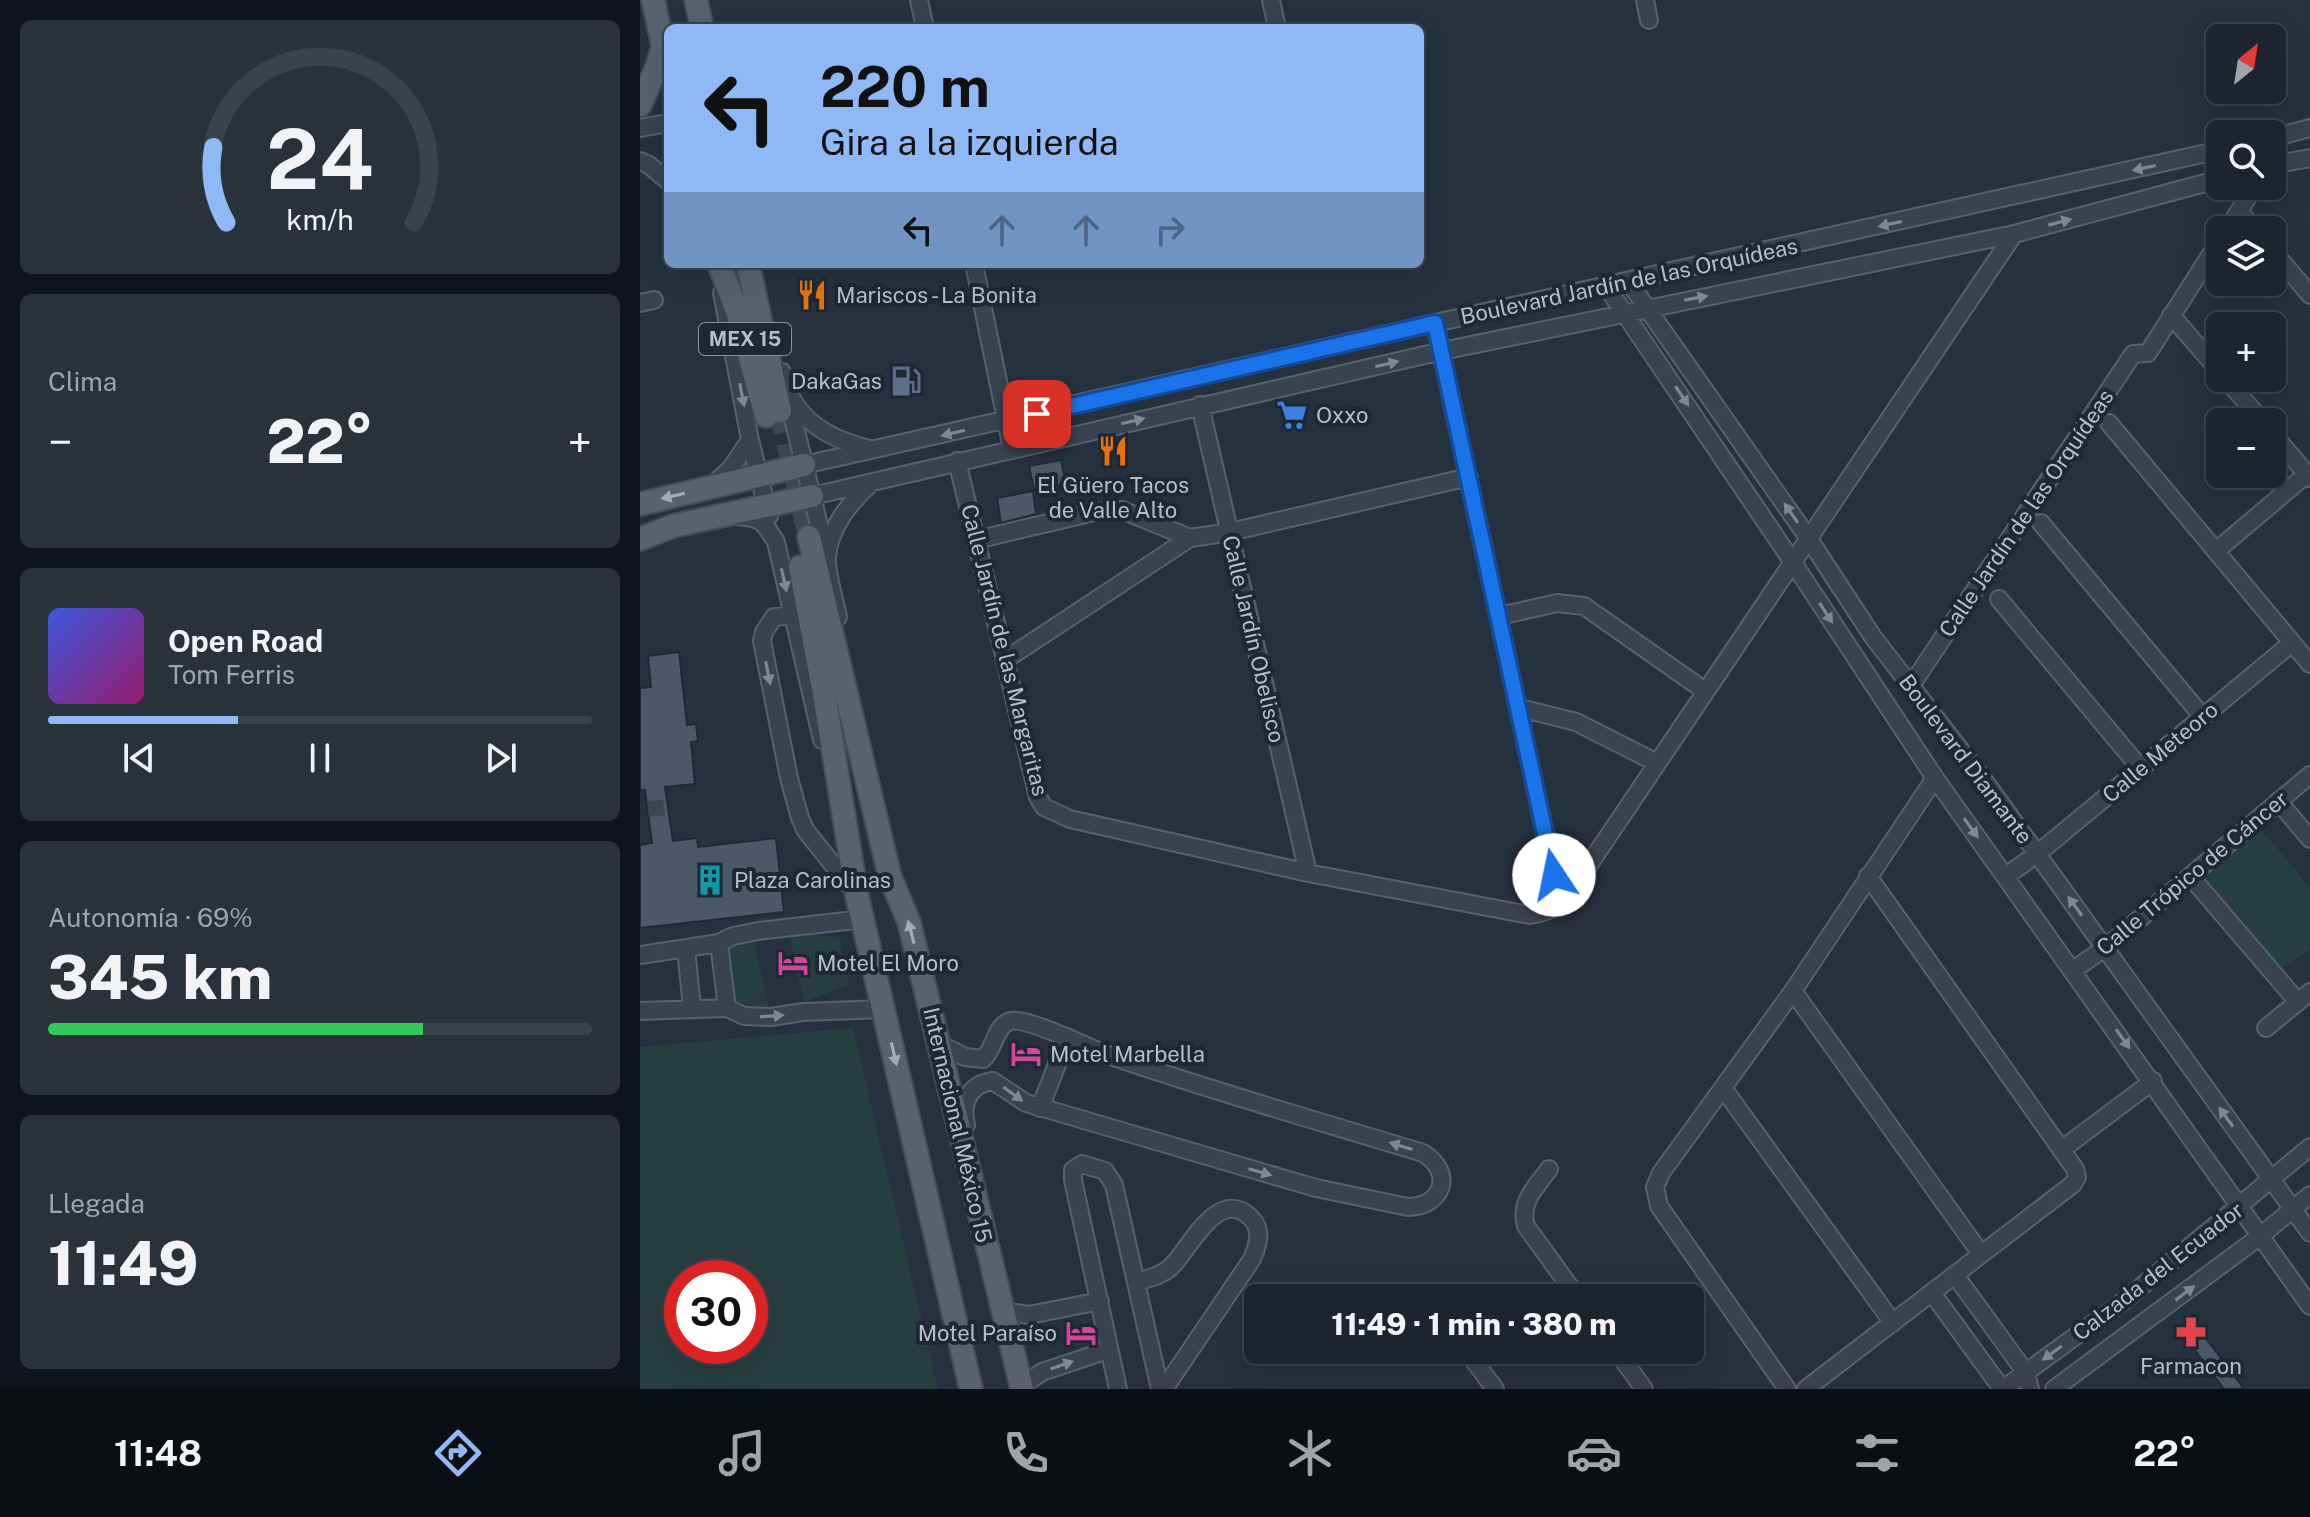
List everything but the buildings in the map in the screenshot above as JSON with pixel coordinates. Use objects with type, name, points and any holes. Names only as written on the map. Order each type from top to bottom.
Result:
[{"type":"main road","points":[[653,0],[664,48]]},
{"type":"main road","points":[[696,0],[701,24]]},
{"type":"main road","points":[[640,105],[657,67],[664,59]]},
{"type":"main road","name":"MEX 15","points":[[720,268],[773,413],[749,268]]},
{"type":"main road","points":[[640,504],[804,465]]},
{"type":"main road","points":[[640,539],[673,526],[812,496]]},
{"type":"main road","points":[[793,539],[824,694],[857,896],[971,1389]]},
{"type":"main road","name":"Internacional México 15","points":[[793,539],[887,866],[909,922],[1023,1389]]},
{"type":"street","points":[[919,0],[924,24]]},
{"type":"street","points":[[1271,0],[1276,24]]},
{"type":"street","points":[[1645,0],[1649,20]]},
{"type":"street","points":[[640,128],[664,124]]},
{"type":"street","points":[[2286,134],[2310,128]]},
{"type":"street","name":"Boulevard Jardín de las Orquídeas","points":[[804,465],[2206,153]]},
{"type":"street","points":[[2286,162],[2310,158]]},
{"type":"street","points":[[640,161],[664,178]]},
{"type":"street","name":"Boulevard Jardín de las Orquídeas","points":[[812,496],[1442,351],[2014,234],[2206,183]]},
{"type":"street","points":[[2236,216],[2246,200]]},
{"type":"street","points":[[2239,211],[2243,216]]},
{"type":"street","points":[[1308,873],[1529,915],[1551,911],[1560,903],[1576,884],[2014,234]]},
{"type":"street","points":[[2206,261],[2171,315],[2206,356]]},
{"type":"street","points":[[2286,267],[2310,295]]},
{"type":"street","points":[[719,268],[758,477],[767,507],[793,539],[792,615],[857,896]]},
{"type":"street","points":[[756,268],[827,559],[887,866]]},
{"type":"street","points":[[975,268],[1012,449]]},
{"type":"street","name":"Boulevard Diamante","points":[[1628,281],[1809,539],[1873,637],[1912,684],[2037,854],[2310,1233]]},
{"type":"street","name":"Boulevard Diamante","points":[[1606,286],[1935,778],[2310,1306]]},
{"type":"street","name":"Calle Jardín de las Orquídeas","points":[[1912,684],[2133,354],[2148,353],[2171,315]]},
{"type":"street","points":[[1435,323],[1560,903]]},
{"type":"street","points":[[785,388],[797,409],[824,432],[840,441],[875,450]]},
{"type":"street","points":[[2237,392],[2251,408]]},
{"type":"street","name":"Calle Jardín Obelisco","points":[[1200,405],[1308,873]]},
{"type":"street","points":[[2109,423],[2310,664]]},
{"type":"street","points":[[710,488],[731,468],[750,440]]},
{"type":"street","points":[[2216,551],[2308,476],[2286,450]]},
{"type":"street","name":"Calle Jardín de las Margaritas","points":[[957,461],[1038,797],[1044,807],[1070,819],[1308,873]]},
{"type":"street","points":[[1005,660],[1190,538],[1230,532],[1469,477]]},
{"type":"street","points":[[827,559],[831,541],[847,510],[875,480]]},
{"type":"street","points":[[976,540],[1094,512],[1122,510],[1190,538]]},
{"type":"street","points":[[721,516],[752,517],[793,539]]},
{"type":"street","points":[[2041,523],[2202,716]]},
{"type":"street","points":[[1999,599],[2141,769]]},
{"type":"street","points":[[1499,616],[1557,603],[1584,606],[1705,691]]},
{"type":"street","points":[[792,615],[774,617],[762,641],[791,788],[806,831],[857,896]]},
{"type":"street","name":"Calle Meteoro","points":[[2006,876],[2037,854],[2292,643]]},
{"type":"street","points":[[1520,708],[1576,722],[1657,763]]},
{"type":"street","name":"Calle Trópico de Cáncer","points":[[2073,970],[2105,948],[2310,775]]},
{"type":"street","points":[[1787,1389],[1656,1198],[1655,1187],[1661,1173],[1793,991],[1935,778]]},
{"type":"street","points":[[2278,801],[2310,839]]},
{"type":"street","points":[[1806,1389],[2073,1184],[2077,1177],[2075,1169],[1868,876]]},
{"type":"street","points":[[2190,876],[2304,997],[2266,1028]]},
{"type":"street","points":[[640,955],[719,943],[733,936],[758,931],[863,919]]},
{"type":"street","points":[[719,943],[727,1008]]},
{"type":"street","points":[[686,949],[692,1008]]},
{"type":"street","points":[[1793,991],[1981,1254]]},
{"type":"street","points":[[640,1011],[727,1008],[744,1016],[771,1017],[803,1012],[883,1009]]},
{"type":"street","points":[[939,1044],[965,1057],[983,1059],[989,1054],[1003,1026],[1011,1021],[1033,1024],[1067,1039],[1206,1087],[1423,1153],[1435,1160],[1441,1171],[1438,1193],[1430,1203],[1408,1207],[1316,1188],[1040,1108],[1019,1100],[993,1081],[975,1088],[967,1096],[963,1111],[970,1144],[970,1174]]},
{"type":"street","points":[[1040,1108],[1067,1039]]},
{"type":"street","points":[[2061,1150],[2153,1081]]},
{"type":"street","points":[[1723,1088],[1893,1323]]},
{"type":"street","name":"Calzada del Ecuador","points":[[2003,1389],[2028,1381],[2310,1147]]},
{"type":"street","points":[[1118,1389],[1073,1180],[1076,1166],[1098,1167],[1110,1176],[1162,1389]]},
{"type":"street","points":[[1549,1169],[1527,1199],[1523,1216],[1526,1226],[1568,1284]]},
{"type":"street","name":"Calzada del Ecuador","points":[[2054,1389],[2259,1237],[2310,1195]]},
{"type":"street","points":[[1136,1282],[1165,1272],[1200,1228],[1223,1210],[1247,1214],[1255,1222],[1259,1234],[1252,1259],[1162,1389]]},
{"type":"street","points":[[1955,1275],[2028,1381]]},
{"type":"street","points":[[1932,1293],[2003,1389]]},
{"type":"street","points":[[1003,1311],[1029,1315],[1100,1301]]},
{"type":"street","points":[[2124,1301],[2140,1326]]},
{"type":"street","points":[[1023,1389],[1023,1385],[1042,1372],[1108,1350]]},
{"type":"street","points":[[1476,1364],[1495,1389]]},
{"type":"street","points":[[1626,1364],[1644,1389]]},
{"type":"green space","points":[[2259,827],[2310,887],[2310,949],[2279,971],[2203,876]]},
{"type":"green space","points":[[789,932],[839,937],[849,985],[804,1002]]},
{"type":"green space","points":[[753,937],[769,1008],[747,1011],[736,1003],[730,944]]},
{"type":"green space","points":[[853,1028],[938,1389],[640,1389],[640,1047]]},
{"type":"tunnel","points":[[780,411],[809,537]]},
{"type":"tunnel","points":[[648,809],[668,807]]},
{"type":"place","name":"Mariscos - La Bonita","points":[[812,295]]},
{"type":"place","name":"DakaGas","points":[[906,381]]},
{"type":"place","name":"Oxxo","points":[[1292,415]]},
{"type":"place","name":"El Güero Tacos de Valle Alto","points":[[1113,451]]},
{"type":"place","name":"Plaza Carolinas","points":[[710,880]]},
{"type":"place","name":"Motel El Moro","points":[[793,963]]},
{"type":"place","name":"Motel Marbella","points":[[1026,1054]]},
{"type":"place","name":"Farmacon","points":[[2191,1332]]},
{"type":"place","name":"Motel Paraíso","points":[[1081,1333]]},
{"type":"route","points":[[1037,414],[1435,323],[1554,875]]}]
